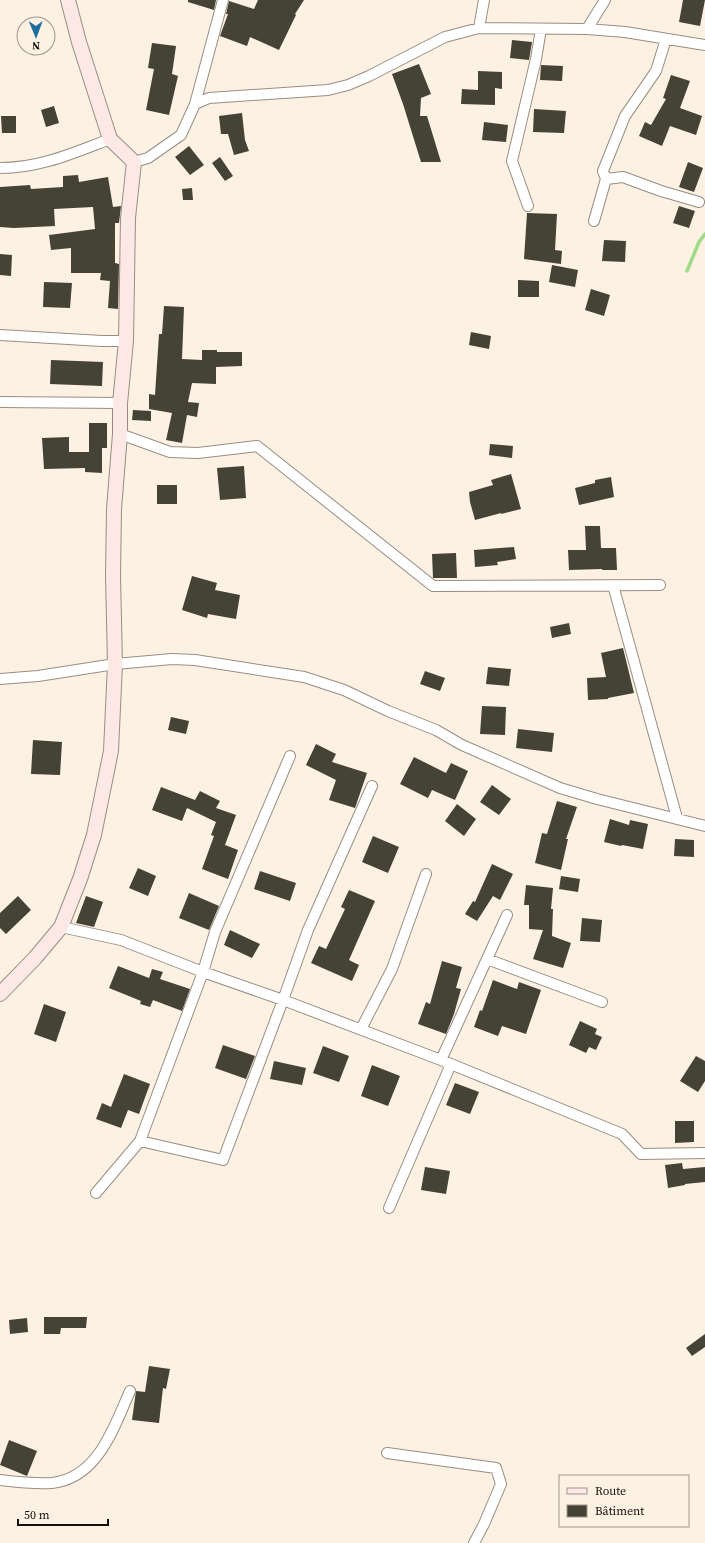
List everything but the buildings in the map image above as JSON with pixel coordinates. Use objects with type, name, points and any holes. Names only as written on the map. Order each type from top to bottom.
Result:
[{"type":"street","points":[[68,0],[79,42],[110,139],[134,162]]},
{"type":"street","points":[[134,162],[148,158],[181,136],[195,104],[223,0]]},
{"type":"street","points":[[479,28],[484,0]]},
{"type":"street","points":[[587,29],[605,0]]},
{"type":"street","points":[[195,104],[209,98],[328,90],[348,85],[369,76],[445,37],[479,28],[587,29],[625,32],[705,45]]},
{"type":"street","points":[[528,206],[512,161],[536,59],[541,29]]},
{"type":"street","points":[[594,221],[606,179],[603,171],[625,116],[656,71],[666,39]]},
{"type":"street","points":[[0,168],[20,168],[60,159],[110,139]]},
{"type":"street","points":[[0,994],[36,958],[61,927],[80,879],[94,835],[111,751],[115,664],[113,568],[114,509],[120,434],[120,403],[126,341],[128,218],[134,162]]},
{"type":"street","points":[[606,179],[623,177],[661,191],[699,202]]},
{"type":"street","points":[[0,335],[95,341],[126,341]]},
{"type":"street","points":[[0,402],[120,403]]},
{"type":"street","points":[[120,434],[170,452],[198,453],[257,446],[433,586],[660,585]]},
{"type":"street","points":[[613,585],[677,818]]},
{"type":"street","points":[[0,679],[38,676],[115,664],[172,659],[195,660],[304,677],[344,690],[401,717],[436,730],[462,745],[560,788],[597,799],[705,826]]},
{"type":"street","points":[[96,1192],[140,1141],[203,972],[230,894],[290,756]]},
{"type":"street","points":[[140,1141],[223,1160],[308,930],[372,786]]},
{"type":"street","points":[[361,1030],[392,968],[426,874]]},
{"type":"street","points":[[441,1060],[507,915]]},
{"type":"street","points":[[61,927],[121,940],[441,1060],[622,1134],[641,1154],[705,1153]]},
{"type":"street","points":[[487,959],[602,1002]]},
{"type":"street","points":[[389,1208],[451,1064]]},
{"type":"street","points":[[0,1480],[29,1483],[54,1483],[76,1476],[95,1460],[108,1441],[130,1392]]},
{"type":"street","points":[[387,1453],[496,1468],[501,1484],[474,1543]]},
{"type":"waterway","points":[[687,271],[699,242],[705,234]]}]
